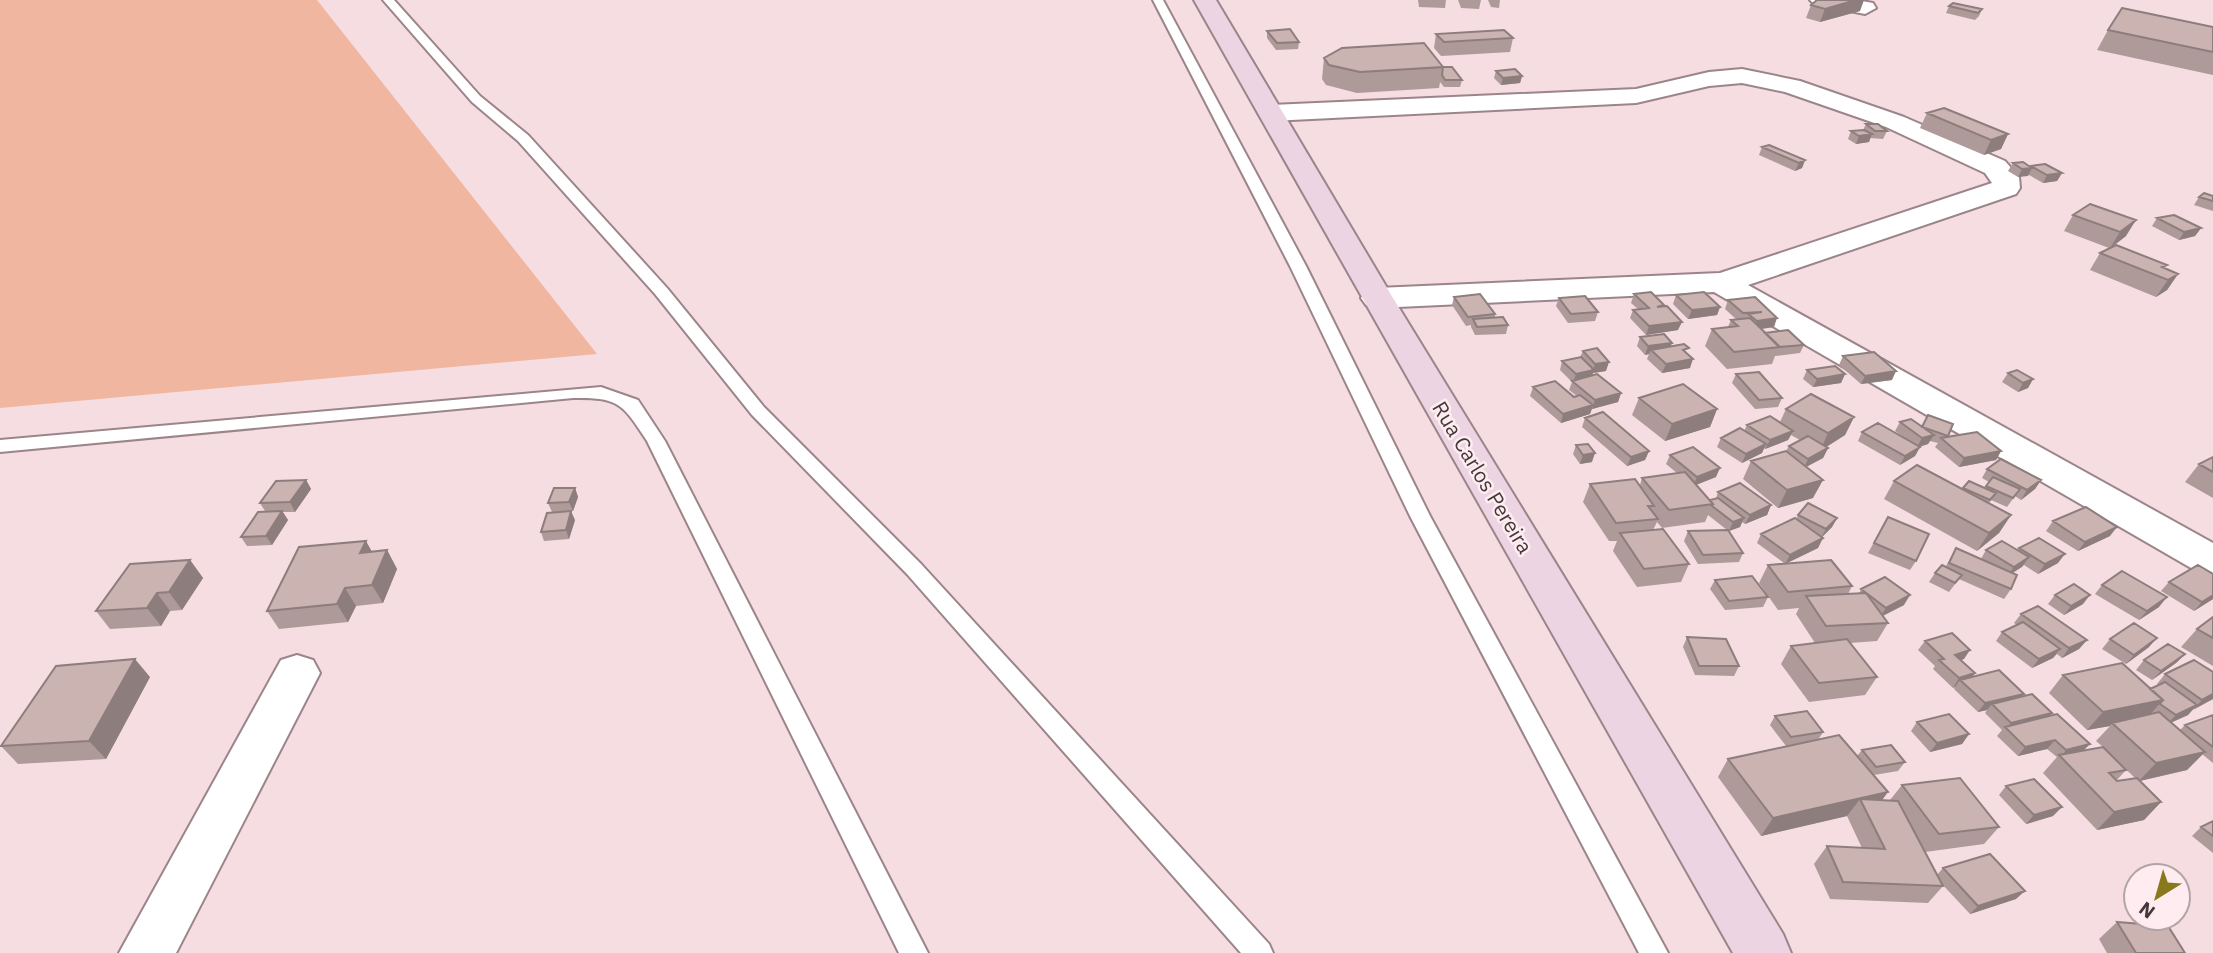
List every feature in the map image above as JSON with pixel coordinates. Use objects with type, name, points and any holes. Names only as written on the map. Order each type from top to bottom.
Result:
[{"type":"main road","name":"Rua Carlos Pereira","points":[[1205,0],[1377,298],[1763,953]]},
{"type":"street","points":[[1821,0],[1865,8]]},
{"type":"street","points":[[1271,113],[1603,98],[1652,93],[1709,79],[1742,76],[1791,86],[1895,122],[1995,167],[2005,177],[2006,188],[1898,222],[1754,274],[1720,282],[1377,298]]},
{"type":"street","points":[[1720,282],[2213,562]]},
{"type":"street","points":[[147,953],[297,673]]},
{"type":"lane","points":[[388,0],[476,99],[523,138],[660,291],[758,411],[914,569],[1259,953]]},
{"type":"lane","points":[[1158,0],[1298,265],[1420,516],[1654,953]]},
{"type":"lane","points":[[0,446],[573,393],[601,392],[632,404],[656,441],[914,953]]},
{"type":"shaded area","points":[[0,0],[317,0],[597,354],[0,408]]},
{"type":"building","points":[[1817,0],[1856,0],[1825,9],[1811,5]]},
{"type":"building","points":[[1953,3],[1982,9],[1978,13],[1949,6]]},
{"type":"building","points":[[2122,8],[2213,27],[2213,52],[2108,30]]},
{"type":"building","points":[[1290,29],[1299,42],[1277,43],[1267,31]]},
{"type":"building","points":[[1504,30],[1513,38],[1444,42],[1436,34]]},
{"type":"building","points":[[1424,43],[1443,67],[1360,72],[1329,65],[1324,58],[1342,48]]},
{"type":"building","points":[[1443,67],[1452,67],[1462,80],[1445,80],[1442,75]]},
{"type":"building","points":[[1515,69],[1522,76],[1503,78],[1496,71]]},
{"type":"building","points":[[1944,108],[2008,134],[1991,140],[1927,113]]},
{"type":"building","points":[[1866,124],[1878,124],[1887,131],[1875,131]]},
{"type":"building","points":[[1864,130],[1872,134],[1859,136],[1851,131]]},
{"type":"building","points":[[1769,145],[1805,160],[1799,163],[1762,147]]},
{"type":"building","points":[[2023,162],[2032,168],[2022,169],[2013,163]]},
{"type":"building","points":[[2045,164],[2062,173],[2047,175],[2031,166]]},
{"type":"building","points":[[2204,193],[2213,196],[2213,201],[2199,197]]},
{"type":"building","points":[[2090,204],[2136,220],[2120,232],[2073,215]]},
{"type":"building","points":[[2174,215],[2201,228],[2184,232],[2157,218]]},
{"type":"building","points":[[2116,245],[2167,265],[2162,267],[2178,274],[2168,280],[2100,253]]},
{"type":"building","points":[[1651,292],[1664,305],[1657,307],[1667,306],[1682,322],[1649,326],[1633,310],[1649,308],[1634,294]]},
{"type":"building","points":[[1704,292],[1720,307],[1692,310],[1676,295]]},
{"type":"building","points":[[1480,294],[1495,314],[1468,317],[1454,297]]},
{"type":"building","points":[[1585,296],[1598,312],[1571,314],[1559,298]]},
{"type":"building","points":[[1755,297],[1777,318],[1757,321],[1748,314],[1762,312],[1743,313],[1728,300]]},
{"type":"building","points":[[1503,317],[1508,325],[1477,327],[1473,319]]},
{"type":"building","points":[[1750,318],[1780,347],[1734,352],[1712,329],[1738,326],[1731,320]]},
{"type":"building","points":[[1788,330],[1804,345],[1779,347],[1765,333]]},
{"type":"building","points":[[1664,334],[1672,343],[1648,346],[1640,337]]},
{"type":"building","points":[[1684,344],[1689,348],[1683,350],[1693,359],[1666,364],[1651,350]]},
{"type":"building","points":[[1597,348],[1609,362],[1595,364],[1583,351]]},
{"type":"building","points":[[1874,352],[1896,371],[1865,376],[1843,356]]},
{"type":"building","points":[[1581,357],[1594,370],[1576,374],[1562,361]]},
{"type":"building","points":[[1835,366],[1845,374],[1817,379],[1807,370]]},
{"type":"building","points":[[2017,370],[2033,379],[2023,383],[2008,373]]},
{"type":"building","points":[[1759,372],[1782,398],[1759,400],[1736,374]]},
{"type":"building","points":[[1597,374],[1621,393],[1595,400],[1572,381]]},
{"type":"building","points":[[1555,381],[1574,397],[1580,395],[1593,405],[1563,414],[1533,387]]},
{"type":"building","points":[[1683,384],[1717,409],[1672,424],[1639,398]]},
{"type":"building","points":[[1811,394],[1854,417],[1828,433],[1786,409]]},
{"type":"building","points":[[1603,412],[1649,451],[1631,457],[1585,418]]},
{"type":"building","points":[[1928,415],[1953,424],[1948,436],[1922,427]]},
{"type":"building","points":[[1770,416],[1793,431],[1770,440],[1747,425]]},
{"type":"building","points":[[1911,419],[1934,435],[1922,438],[1900,422]]},
{"type":"building","points":[[1878,423],[1920,447],[1905,456],[1862,432]]},
{"type":"building","points":[[1740,428],[1766,444],[1746,454],[1721,438]]},
{"type":"building","points":[[1977,432],[2001,451],[1964,458],[1941,438]]},
{"type":"building","points":[[1808,436],[1828,448],[1808,459],[1789,446]]},
{"type":"building","points":[[1588,444],[1595,453],[1583,455],[1576,445]]},
{"type":"building","points":[[1693,447],[1720,468],[1697,477],[1670,455]]},
{"type":"building","points":[[1786,451],[1823,480],[1787,490],[1751,461]]},
{"type":"building","points":[[2213,457],[2213,472],[2199,464]]},
{"type":"building","points":[[2001,459],[2041,480],[2027,490],[1987,469]]},
{"type":"building","points":[[1917,465],[2011,515],[1989,533],[1894,481]]},
{"type":"building","points":[[1685,472],[1713,504],[1669,510],[1642,478]]},
{"type":"building","points":[[1993,477],[2020,489],[2013,498],[1986,486]]},
{"type":"building","points":[[1635,479],[1654,506],[1648,506],[1658,519],[1616,523],[1590,484]]},
{"type":"building","points":[[306,480],[290,502],[260,503],[276,481]]},
{"type":"building","points":[[1969,481],[1996,493],[1990,500],[1963,488]]},
{"type":"building","points":[[1740,483],[1771,505],[1750,515],[1718,492]]},
{"type":"building","points":[[554,488],[575,488],[569,502],[548,503]]},
{"type":"building","points":[[1718,498],[1744,518],[1733,522],[1712,506],[1710,500]]},
{"type":"building","points":[[1808,503],[1837,518],[1826,529],[1798,515]]},
{"type":"building","points":[[2086,507],[2117,527],[2085,542],[2053,521]]},
{"type":"building","points":[[282,511],[266,536],[241,537],[258,512]]},
{"type":"building","points":[[571,511],[566,530],[541,532],[547,513]]},
{"type":"building","points":[[1888,517],[1929,534],[1916,561],[1874,543]]},
{"type":"building","points":[[1795,518],[1823,538],[1790,555],[1761,534]]},
{"type":"building","points":[[1663,529],[1689,564],[1644,569],[1620,533]]},
{"type":"building","points":[[1728,530],[1743,553],[1703,555],[1688,531]]},
{"type":"building","points":[[2039,538],[2065,554],[2045,564],[2019,548]]},
{"type":"building","points":[[366,541],[360,553],[387,550],[372,585],[345,588],[337,604],[267,611],[299,547]]},
{"type":"building","points":[[2002,541],[2029,557],[2014,567],[1986,550]]},
{"type":"building","points":[[1956,548],[2017,575],[2011,589],[1949,563]]},
{"type":"building","points":[[190,560],[169,592],[157,593],[147,608],[96,611],[130,564]]},
{"type":"building","points":[[1831,560],[1852,586],[1788,592],[1768,565]]},
{"type":"building","points":[[1942,565],[1962,575],[1955,583],[1935,573]]},
{"type":"building","points":[[2198,565],[2213,574],[2213,595],[2202,602],[2169,582]]},
{"type":"building","points":[[2122,571],[2167,597],[2147,611],[2102,585]]},
{"type":"building","points":[[1752,576],[1768,597],[1729,601],[1715,580]]},
{"type":"building","points":[[1885,577],[1910,595],[1886,608],[1861,589]]},
{"type":"building","points":[[2074,584],[2090,595],[2071,606],[2055,595]]},
{"type":"building","points":[[1866,593],[1888,623],[1826,626],[1806,596]]},
{"type":"building","points":[[2038,606],[2087,640],[2069,648],[2021,614]]},
{"type":"building","points":[[2213,617],[2213,638],[2197,629]]},
{"type":"building","points":[[2023,622],[2060,649],[2039,659],[2002,632]]},
{"type":"building","points":[[2134,623],[2157,638],[2134,655],[2110,639]]},
{"type":"building","points":[[1952,633],[1970,650],[1955,655],[1975,673],[1959,678],[1939,660],[1944,659],[1925,641]]},
{"type":"building","points":[[1687,637],[1726,639],[1739,666],[1699,666]]},
{"type":"building","points":[[1847,639],[1877,677],[1819,683],[1791,646]]},
{"type":"building","points":[[2168,644],[2185,654],[2161,671],[2144,660]]},
{"type":"building","points":[[135,659],[89,741],[1,746],[56,666]]},
{"type":"building","points":[[2194,660],[2213,672],[2213,694],[2202,700],[2165,674]]},
{"type":"building","points":[[2122,663],[2163,700],[2103,712],[2063,675]]},
{"type":"building","points":[[1999,670],[2024,694],[1985,703],[1960,680]]},
{"type":"building","points":[[2165,682],[2197,705],[2176,715],[2160,704],[2163,700],[2150,689]]},
{"type":"building","points":[[2032,694],[2052,713],[2011,723],[1992,704]]},
{"type":"building","points":[[1807,711],[1823,732],[1791,737],[1775,716]]},
{"type":"building","points":[[2159,712],[2205,752],[2156,763],[2112,723]]},
{"type":"building","points":[[1949,714],[1969,734],[1937,743],[1917,722]]},
{"type":"building","points":[[2057,714],[2090,744],[2066,750],[2055,740],[2025,747],[2005,727]]},
{"type":"building","points":[[2213,715],[2213,747],[2185,725]]},
{"type":"building","points":[[1839,735],[1888,792],[1773,818],[1728,759]]},
{"type":"building","points":[[1891,745],[1905,762],[1876,767],[1862,750]]},
{"type":"building","points":[[2103,747],[2126,770],[2109,773],[2117,781],[2137,778],[2161,802],[2114,812],[2059,755]]},
{"type":"building","points":[[1960,778],[1999,827],[1939,834],[1902,785]]},
{"type":"building","points":[[2034,779],[2062,807],[2034,815],[2006,786]]},
{"type":"building","points":[[1860,799],[1898,801],[1943,886],[1843,882],[1827,846],[1885,849]]},
{"type":"building","points":[[2213,821],[2213,836],[2201,827]]},
{"type":"building","points":[[1990,854],[2025,891],[1978,906],[1943,868]]},
{"type":"building","points":[[2123,932],[2172,932],[2185,953],[2136,953]]}]
